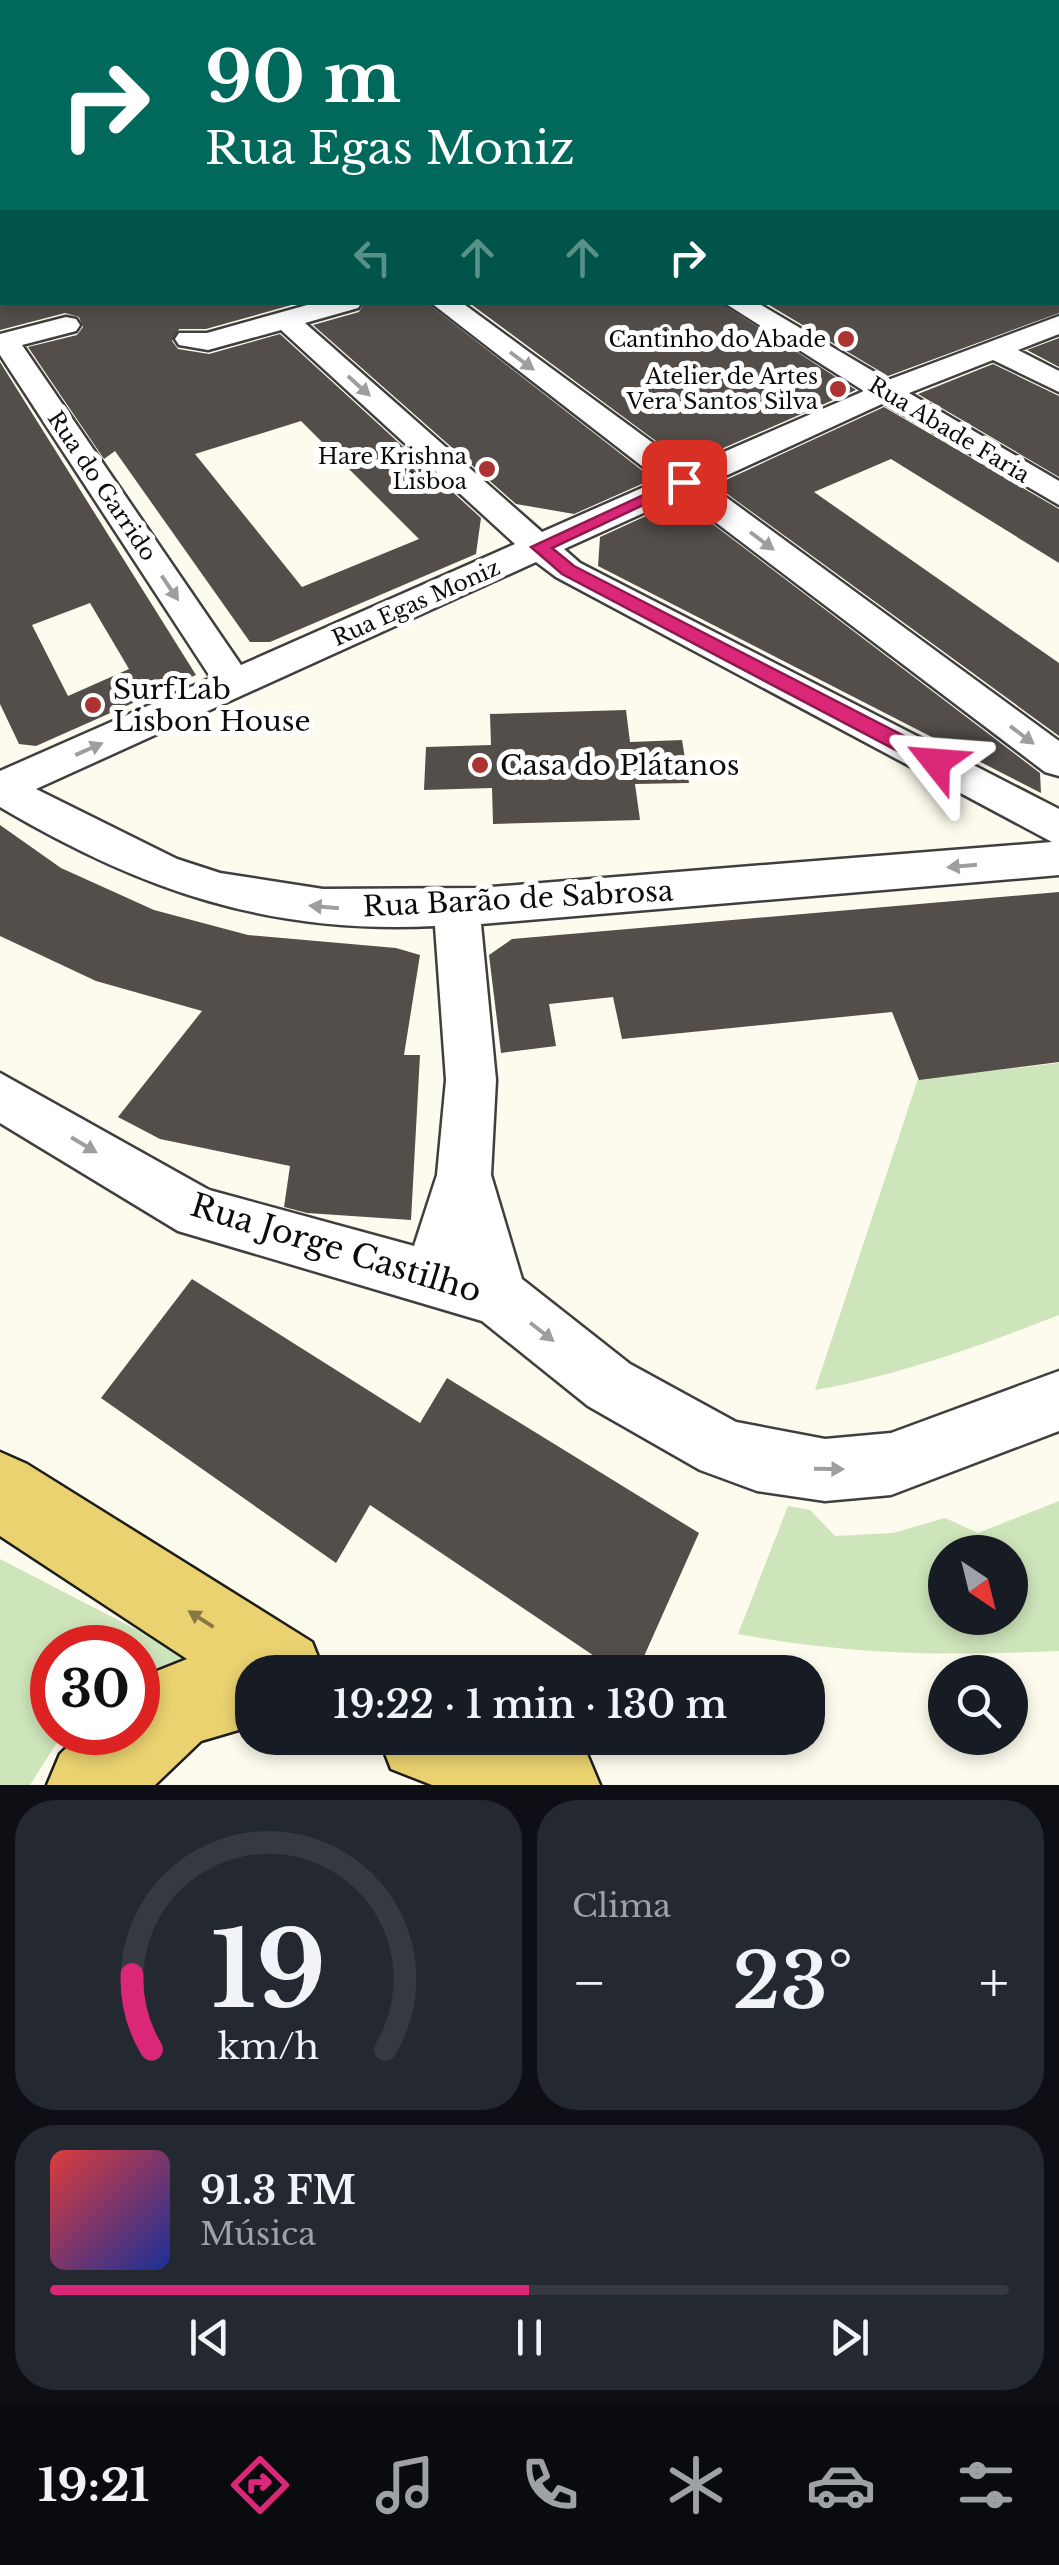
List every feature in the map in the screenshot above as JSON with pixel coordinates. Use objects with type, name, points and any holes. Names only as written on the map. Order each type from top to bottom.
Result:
[{"type":"main road","points":[[0,1491],[256,1655]]},
{"type":"main road","points":[[91,1785],[177,1704],[235,1689]]},
{"type":"main road","points":[[470,1755],[556,1785]]},
{"type":"street","points":[[199,341],[339,305]]},
{"type":"street","points":[[448,305],[1059,762]]},
{"type":"street","name":"Rua Abade Faria","points":[[741,305],[1059,495]]},
{"type":"street","points":[[287,320],[568,570],[1059,828]]},
{"type":"street","name":"Rua Egas Moniz","points":[[0,788],[886,392],[1059,324]]},
{"type":"street","name":"Rua do Garrido","points":[[66,325],[5,341],[234,684]]},
{"type":"street","points":[[995,349],[1059,383]]},
{"type":"street","name":"Rua Barão de Sabrosa","points":[[0,788],[125,857],[218,890],[322,907],[457,908],[1059,858]]},
{"type":"street","points":[[432,1279],[464,1174],[471,1080],[457,908]]},
{"type":"street","name":"Rua Jorge Castilho","points":[[0,1096],[197,1212],[498,1297],[609,1385],[722,1448],[791,1467],[825,1470],[891,1464],[1059,1401]]},
{"type":"street","points":[[464,1174],[498,1297]]},
{"type":"green space","points":[[1059,1063],[1059,1315],[908,1368],[815,1390],[918,1079]]},
{"type":"green space","points":[[1059,1501],[1059,1651],[898,1652],[738,1634],[788,1506],[810,1510],[835,1536],[893,1533],[945,1518],[978,1533]]},
{"type":"green space","points":[[0,1559],[128,1625],[30,1625],[30,1755],[49,1755],[30,1785],[0,1785]]},
{"type":"green space","points":[[160,1640],[197,1655],[160,1669]]},
{"type":"building","points":[[0,305],[291,305],[206,329],[179,329],[172,341],[178,349],[209,354],[280,334],[481,518],[476,554],[270,642],[250,642],[115,451],[104,459],[28,347],[77,335],[83,327],[79,317],[65,313],[0,330]],"holes":[[[301,421],[419,539],[302,587],[195,454]]]},
{"type":"building","points":[[363,305],[430,305],[653,479],[574,514],[516,504],[313,325],[359,312]]},
{"type":"building","points":[[472,305],[724,305],[856,390],[687,464]]},
{"type":"building","points":[[769,305],[1059,305],[1059,313],[888,376]]},
{"type":"building","points":[[1059,338],[1059,367],[1027,350]]},
{"type":"building","points":[[0,362],[196,675],[36,746],[19,744],[0,704]],"holes":[[[90,603],[129,669],[68,696],[32,625]]]},
{"type":"building","points":[[993,364],[1059,396],[1059,477],[918,394]]},
{"type":"building","points":[[884,407],[1059,509],[1059,563],[891,459],[814,492],[1059,663],[1059,736],[715,485]]},
{"type":"building","points":[[681,500],[1040,773],[1041,793],[598,566],[600,537]]},
{"type":"building","name":"Casa do Plátanos","points":[[626,710],[630,742],[682,740],[689,783],[635,784],[640,820],[493,824],[492,788],[424,790],[426,747],[491,745],[490,714]]},
{"type":"building","points":[[0,825],[61,868],[154,910],[248,935],[396,948],[420,955],[404,1055],[420,1055],[411,1220],[307,1213],[284,1207],[290,1166],[160,1139],[118,1117],[202,1011],[96,981],[0,936]]},
{"type":"building","points":[[1059,892],[1059,1062],[919,1080],[892,1012],[622,1039],[613,997],[549,1004],[556,1046],[501,1053],[489,955],[512,939]]},
{"type":"building","points":[[192,1279],[420,1423],[447,1378],[699,1533],[645,1655],[593,1655],[370,1505],[336,1563],[101,1398]]},
{"type":"place","name":"Cantinho do Abade","points":[[846,339]]},
{"type":"place","name":"Atelier de Artes Vera Santos Silva","points":[[838,389]]},
{"type":"place","name":"Hare Krishna Lisboa","points":[[487,469]]},
{"type":"place","name":"SurfLab Lisbon House","points":[[93,705]]},
{"type":"place","name":"Casa do Plátanos","points":[[480,765]]},
{"type":"route","points":[[684,482],[540,547],[568,570],[936,762]]}]
